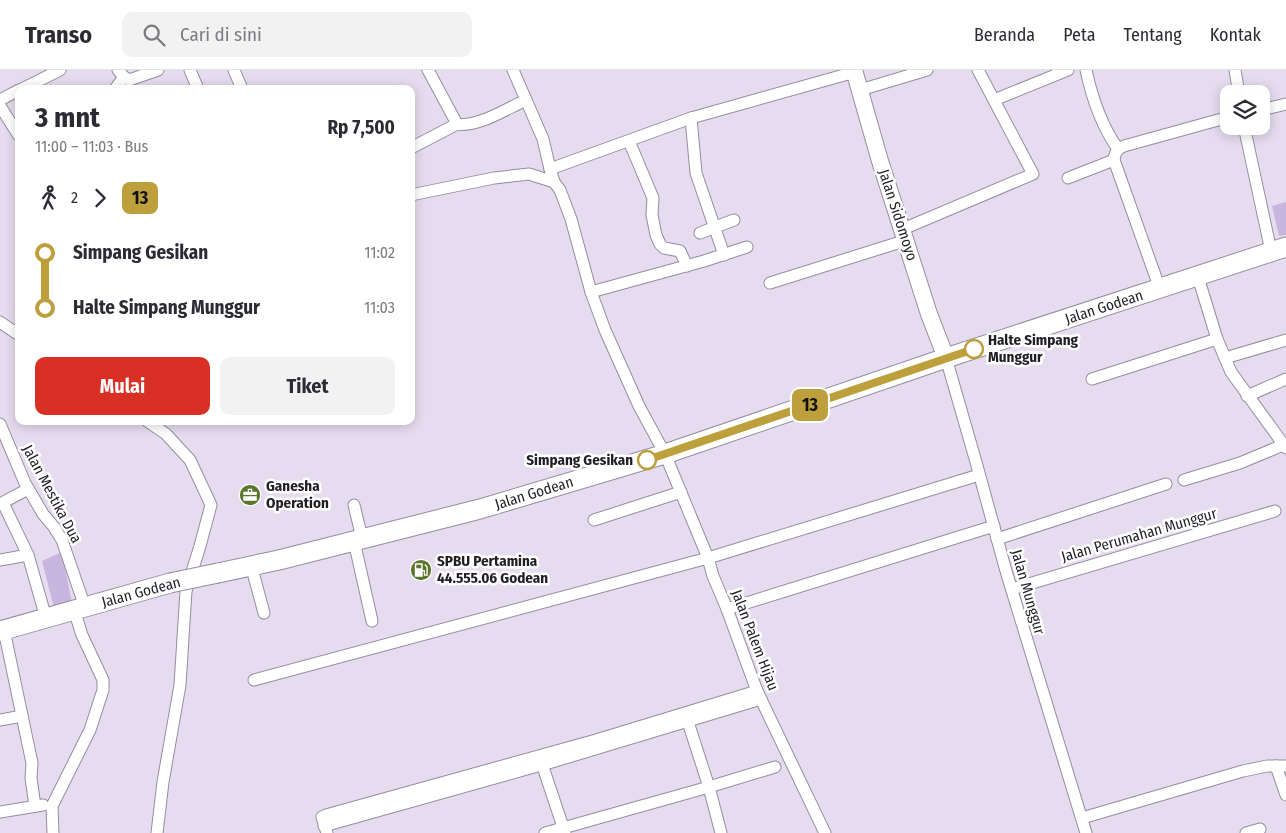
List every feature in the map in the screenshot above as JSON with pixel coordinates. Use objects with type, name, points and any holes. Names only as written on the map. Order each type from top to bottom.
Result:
[{"type":"main road","name":"Jalan Sidomoyo","points":[[855,71],[880,161],[929,314],[946,358]]},
{"type":"main road","name":"Jalan Godean","points":[[2,630],[170,583],[358,540],[480,509],[665,454],[946,358],[1282,249]]},
{"type":"street","points":[[30,85],[60,70]]},
{"type":"street","points":[[121,74],[129,80],[158,70]]},
{"type":"street","points":[[190,70],[196,85]]},
{"type":"street","points":[[234,70],[240,85]]},
{"type":"street","points":[[428,70],[457,124],[463,126],[526,100]]},
{"type":"street","name":"Jalan Palem Hijau","points":[[513,70],[543,139],[554,182],[560,190],[569,211],[591,292],[605,330],[639,406],[665,454],[708,558],[713,576],[759,695],[825,833]]},
{"type":"street","points":[[860,90],[927,70]]},
{"type":"street","points":[[770,283],[905,235],[1033,174],[978,70]]},
{"type":"street","points":[[994,100],[1068,70]]},
{"type":"street","points":[[1086,70],[1092,94],[1116,154],[1160,289]]},
{"type":"street","points":[[1235,70],[1238,85]]},
{"type":"street","points":[[550,169],[692,118],[855,71]]},
{"type":"street","points":[[0,100],[15,92]]},
{"type":"street","points":[[1270,108],[1286,104]]},
{"type":"street","points":[[0,106],[15,130]]},
{"type":"street","points":[[692,118],[696,173],[724,255]]},
{"type":"street","points":[[1068,178],[1116,154],[1193,126],[1220,119]]},
{"type":"street","points":[[415,146],[457,124]]},
{"type":"street","points":[[1247,135],[1282,249]]},
{"type":"street","points":[[629,141],[653,198],[652,216],[660,244],[664,248],[680,251],[687,266]]},
{"type":"street","points":[[415,194],[494,178],[529,174],[554,182]]},
{"type":"street","points":[[700,233],[734,220]]},
{"type":"street","points":[[591,292],[687,266],[747,247]]},
{"type":"street","points":[[1184,480],[1284,447],[1231,372],[1217,340],[1198,277]]},
{"type":"street","points":[[0,322],[15,332]]},
{"type":"street","points":[[1092,379],[1217,340]]},
{"type":"street","points":[[1225,358],[1286,340]]},
{"type":"street","name":"Jalan Munggur","points":[[946,358],[997,539],[1086,833]]},
{"type":"street","points":[[1247,396],[1286,379]]},
{"type":"street","name":"Jalan Mestika Dua","points":[[0,424],[28,489],[62,540],[80,609],[82,635],[103,680],[103,690],[90,730],[45,806]]},
{"type":"street","points":[[153,425],[166,434],[190,460],[211,505],[186,591],[180,685],[163,782],[157,833]]},
{"type":"street","points":[[254,680],[708,558],[980,475]]},
{"type":"street","points":[[997,539],[1166,484]]},
{"type":"street","points":[[28,489],[1,503],[28,555],[46,618]]},
{"type":"street","points":[[594,520],[681,492]]},
{"type":"street","points":[[354,505],[372,621]]},
{"type":"street","name":"Jalan Perumahan Munggur","points":[[1012,589],[1276,511]]},
{"type":"street","points":[[727,609],[994,526]]},
{"type":"street","points":[[0,560],[28,555]]},
{"type":"street","points":[[251,565],[264,613]]},
{"type":"street","points":[[2,630],[32,764],[31,778],[45,806],[54,833]]},
{"type":"street","points":[[541,760],[688,722],[759,695]]},
{"type":"street","points":[[326,829],[541,760],[759,695]]},
{"type":"street","points":[[0,720],[22,716]]},
{"type":"street","points":[[688,722],[721,833]]},
{"type":"street","points":[[541,760],[564,831]]},
{"type":"street","points":[[1082,818],[1257,767],[1281,766],[1286,796]]},
{"type":"street","points":[[545,833],[564,831],[776,767]]},
{"type":"street","points":[[0,812],[45,806]]},
{"type":"street","points":[[1246,833],[1260,829]]},
{"type":"shaded area","points":[[1286,202],[1286,235],[1279,236],[1272,206]]},
{"type":"shaded area","points":[[62,552],[72,603],[54,608],[42,561]]},
{"type":"bus line","name":"13","points":[[647,460],[974,349]]},
{"type":"place","name":"Halte Simpang Munggur","points":[[974,349]]},
{"type":"place","name":"Simpang Gesikan","points":[[647,460]]},
{"type":"place","name":"Ganesha Operation","points":[[250,495]]},
{"type":"place","name":"SPBU Pertamina 44.555.06 Godean","points":[[421,570]]}]
